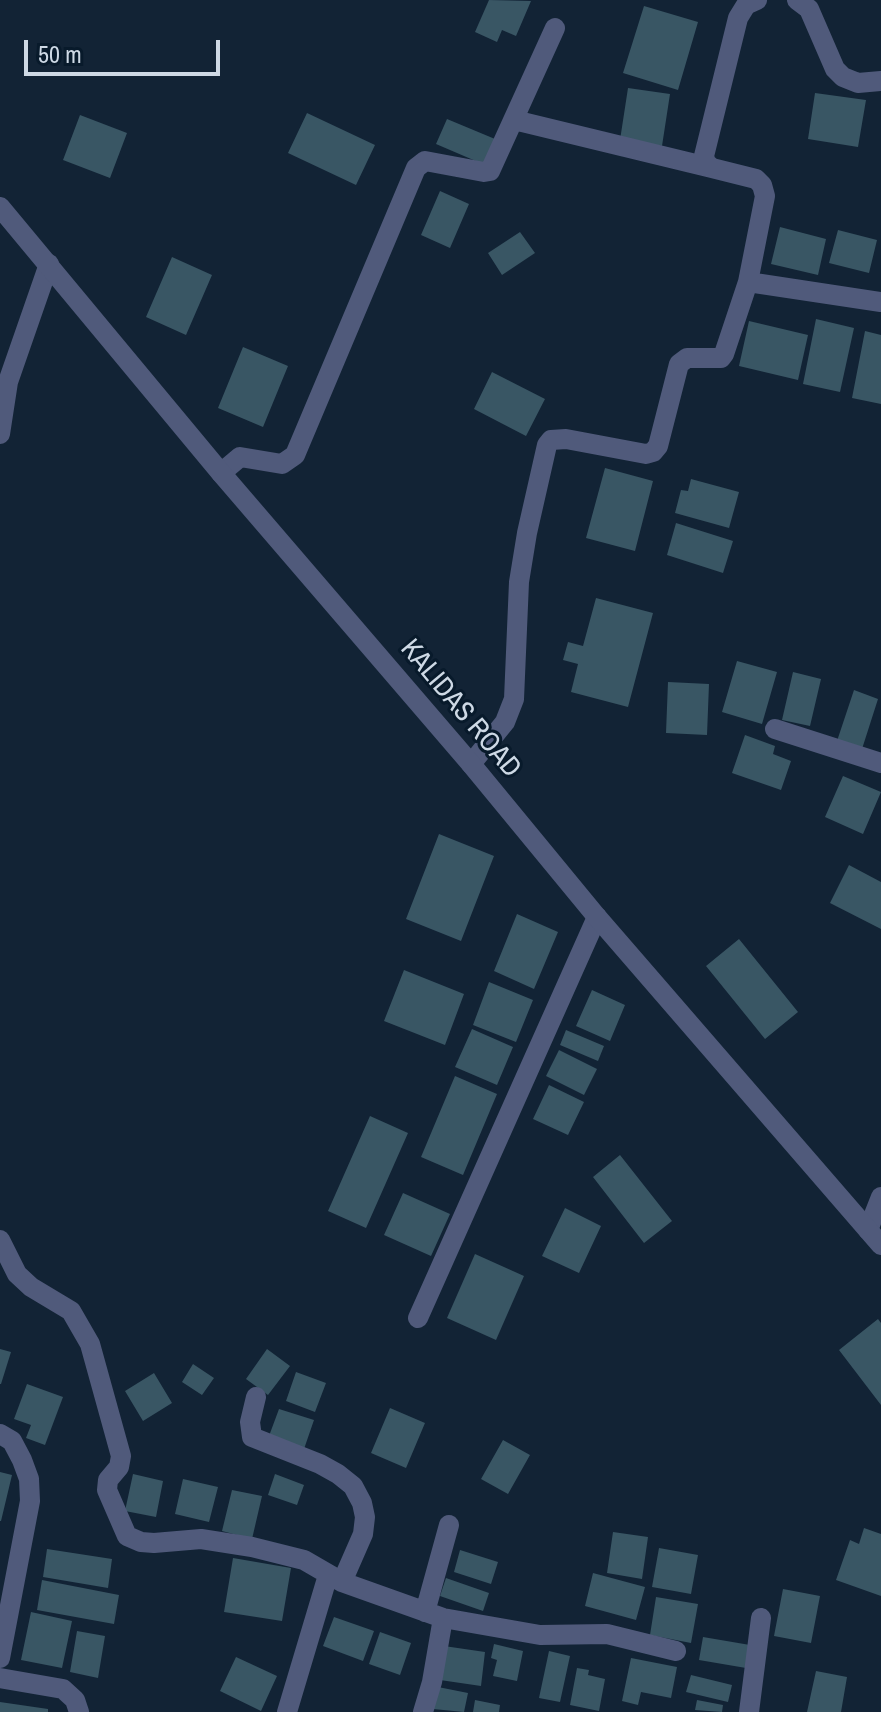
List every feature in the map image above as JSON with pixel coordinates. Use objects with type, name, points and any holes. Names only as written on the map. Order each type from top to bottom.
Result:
[{"type":"street","points":[[712,168],[704,156],[738,18],[746,5],[757,0]]},
{"type":"street","points":[[797,0],[809,9],[835,69],[843,77],[858,83],[881,81]]},
{"type":"street","points":[[221,473],[240,457],[282,464],[295,455],[416,168],[425,161],[490,171],[555,28]]},
{"type":"street","points":[[471,764],[505,722],[514,699],[519,582],[529,520],[547,445],[551,440],[566,439],[646,454],[656,450],[679,364],[687,358],[722,356],[748,282],[765,196],[762,185],[756,179],[514,120]]},
{"type":"street","name":"KALIDAS ROAD","points":[[0,207],[597,917],[874,1237]]},
{"type":"street","points":[[0,434],[8,382],[49,264]]},
{"type":"street","points":[[748,282],[881,302]]},
{"type":"street","points":[[775,729],[881,763]]},
{"type":"street","points":[[418,1318],[597,917]]},
{"type":"street","points":[[874,1237],[881,1197]]},
{"type":"street","points":[[0,1240],[17,1274],[31,1287],[71,1311],[90,1344],[121,1461],[108,1480],[107,1490],[127,1536],[141,1542],[191,1538],[252,1547],[304,1560],[335,1578],[434,1615],[540,1635],[607,1634],[676,1651]]},
{"type":"street","points":[[256,1397],[250,1422],[252,1437],[338,1474],[353,1486],[365,1517],[363,1534],[335,1578],[287,1712]]},
{"type":"street","points":[[0,1434],[12,1441],[22,1460],[29,1479],[30,1501],[0,1658]]},
{"type":"street","points":[[423,1712],[432,1682],[434,1615],[449,1525]]},
{"type":"street","points":[[749,1712],[761,1618]]},
{"type":"street","points":[[0,1678],[63,1689],[75,1700],[79,1712]]},
{"type":"building","points":[[489,0],[531,1],[516,36],[502,30],[497,42],[475,32]]},
{"type":"building","points":[[644,6],[698,22],[678,90],[623,73]]},
{"type":"building","points":[[628,88],[670,94],[662,146],[620,140]]},
{"type":"building","points":[[815,93],[866,100],[858,147],[808,139]]},
{"type":"building","points":[[307,113],[375,145],[356,185],[288,153]]},
{"type":"building","points":[[80,115],[127,133],[110,178],[63,160]]},
{"type":"building","points":[[447,119],[495,139],[485,165],[436,144]]},
{"type":"building","points":[[440,191],[469,204],[450,248],[421,235]]},
{"type":"building","points":[[780,227],[826,239],[818,275],[771,264]]},
{"type":"building","points":[[838,230],[877,240],[869,273],[829,263]]},
{"type":"building","points":[[520,232],[535,253],[502,275],[488,253]]},
{"type":"building","points":[[172,257],[212,275],[186,335],[146,317]]},
{"type":"building","points":[[816,319],[854,328],[840,392],[803,384]]},
{"type":"building","points":[[749,321],[808,335],[798,380],[739,366]]},
{"type":"building","points":[[865,331],[881,335],[881,404],[852,398]]},
{"type":"building","points":[[243,347],[288,366],[263,427],[218,408]]},
{"type":"building","points":[[492,372],[545,399],[526,436],[474,409]]},
{"type":"building","points":[[605,468],[653,481],[635,551],[586,538]]},
{"type":"building","points":[[691,479],[739,492],[729,528],[675,513],[681,490],[688,491]]},
{"type":"building","points":[[676,523],[733,541],[723,573],[667,555]]},
{"type":"building","points":[[596,598],[653,613],[628,707],[571,692],[578,664],[563,660],[568,642],[583,646]]},
{"type":"building","points":[[737,661],[777,672],[762,724],[722,712]]},
{"type":"building","points":[[793,672],[821,679],[810,726],[782,720]]},
{"type":"building","points":[[668,682],[709,684],[707,735],[666,733]]},
{"type":"building","points":[[854,690],[878,699],[862,749],[837,741]]},
{"type":"building","points":[[745,735],[775,746],[773,754],[791,761],[781,790],[732,773]]},
{"type":"building","points":[[843,776],[881,792],[863,834],[825,817]]},
{"type":"building","points":[[439,834],[494,856],[461,941],[406,919]]},
{"type":"building","points":[[849,865],[881,882],[881,929],[830,903]]},
{"type":"building","points":[[517,914],[558,932],[534,989],[494,971]]},
{"type":"building","points":[[739,939],[798,1012],[765,1039],[706,966]]},
{"type":"building","points":[[404,970],[464,994],[445,1045],[384,1021]]},
{"type":"building","points":[[489,982],[533,1000],[516,1042],[473,1025]]},
{"type":"building","points":[[592,990],[625,1005],[610,1041],[576,1026]]},
{"type":"building","points":[[472,1029],[513,1047],[497,1085],[455,1067]]},
{"type":"building","points":[[566,1030],[604,1046],[598,1061],[560,1045]]},
{"type":"building","points":[[559,1050],[597,1069],[584,1095],[546,1076]]},
{"type":"building","points":[[455,1076],[497,1094],[463,1175],[421,1157]]},
{"type":"building","points":[[549,1085],[584,1102],[568,1135],[533,1119]]},
{"type":"building","points":[[370,1116],[408,1133],[366,1228],[328,1211]]},
{"type":"building","points":[[620,1155],[672,1221],[644,1243],[593,1177]]},
{"type":"building","points":[[403,1193],[450,1214],[431,1256],[384,1235]]},
{"type":"building","points":[[565,1208],[601,1226],[579,1273],[542,1256]]},
{"type":"building","points":[[475,1254],[524,1276],[496,1340],[447,1318]]},
{"type":"building","points":[[878,1319],[881,1323],[881,1405],[839,1350]]},
{"type":"building","points":[[0,1349],[11,1352],[1,1384],[0,1384]]},
{"type":"building","points":[[267,1349],[290,1366],[268,1395],[246,1379]]},
{"type":"building","points":[[193,1364],[214,1378],[202,1395],[182,1382]]},
{"type":"building","points":[[296,1372],[326,1383],[315,1412],[286,1401]]},
{"type":"building","points":[[154,1373],[172,1403],[143,1421],[125,1391]]},
{"type":"building","points":[[27,1384],[63,1397],[45,1445],[26,1438],[31,1425],[14,1419]]},
{"type":"building","points":[[390,1408],[425,1423],[406,1468],[371,1453]]},
{"type":"building","points":[[279,1409],[314,1420],[304,1449],[269,1436]]},
{"type":"building","points":[[503,1440],[530,1455],[508,1494],[481,1479]]},
{"type":"building","points":[[0,1472],[12,1475],[1,1521],[0,1521]]},
{"type":"building","points":[[133,1474],[163,1481],[156,1517],[125,1511]]},
{"type":"building","points":[[275,1474],[304,1485],[297,1505],[268,1495]]},
{"type":"building","points":[[183,1479],[218,1487],[209,1522],[175,1514]]},
{"type":"building","points":[[232,1490],[262,1496],[252,1539],[222,1531]]},
{"type":"building","points":[[864,1528],[881,1534],[881,1596],[836,1580],[850,1540],[859,1544]]},
{"type":"building","points":[[613,1532],[648,1537],[642,1579],[607,1573]]},
{"type":"building","points":[[659,1548],[698,1555],[691,1594],[652,1587]]},
{"type":"building","points":[[47,1549],[112,1559],[108,1588],[43,1577]]},
{"type":"building","points":[[460,1550],[498,1562],[491,1584],[454,1572]]},
{"type":"building","points":[[233,1558],[291,1568],[282,1621],[224,1612]]},
{"type":"building","points":[[593,1573],[645,1587],[636,1620],[585,1606]]},
{"type":"building","points":[[446,1578],[489,1593],[483,1611],[440,1596]]},
{"type":"building","points":[[42,1580],[119,1595],[114,1624],[37,1610]]},
{"type":"building","points":[[783,1589],[820,1596],[811,1643],[774,1636]]},
{"type":"building","points":[[656,1597],[698,1604],[691,1643],[650,1635]]},
{"type":"building","points":[[31,1612],[72,1621],[62,1668],[21,1660]]},
{"type":"building","points":[[334,1617],[374,1631],[363,1661],[323,1646]]},
{"type":"building","points":[[77,1631],[105,1636],[98,1678],[70,1672]]},
{"type":"building","points":[[380,1632],[411,1643],[400,1675],[369,1664]]},
{"type":"building","points":[[703,1637],[750,1645],[746,1668],[699,1660]]},
{"type":"building","points":[[494,1644],[523,1651],[517,1681],[493,1676],[497,1660],[491,1658]]},
{"type":"building","points":[[444,1646],[485,1652],[481,1686],[440,1680]]},
{"type":"building","points":[[549,1651],[570,1656],[560,1702],[539,1698]]},
{"type":"building","points":[[236,1657],[277,1676],[261,1711],[220,1691]]},
{"type":"building","points":[[631,1658],[677,1667],[671,1698],[641,1692],[638,1705],[622,1701]]},
{"type":"building","points":[[577,1668],[589,1670],[588,1675],[605,1679],[599,1711],[570,1705]]},
{"type":"building","points":[[816,1671],[847,1677],[841,1712],[807,1712]]},
{"type":"building","points":[[691,1675],[732,1685],[728,1702],[686,1692]]},
{"type":"building","points":[[438,1687],[468,1693],[464,1712],[433,1709]]},
{"type":"building","points":[[475,1700],[500,1705],[499,1712],[473,1712]]},
{"type":"building","points":[[697,1700],[723,1705],[722,1712],[695,1710]]},
{"type":"building","points":[[0,1702],[48,1709],[48,1712],[0,1712]]}]
